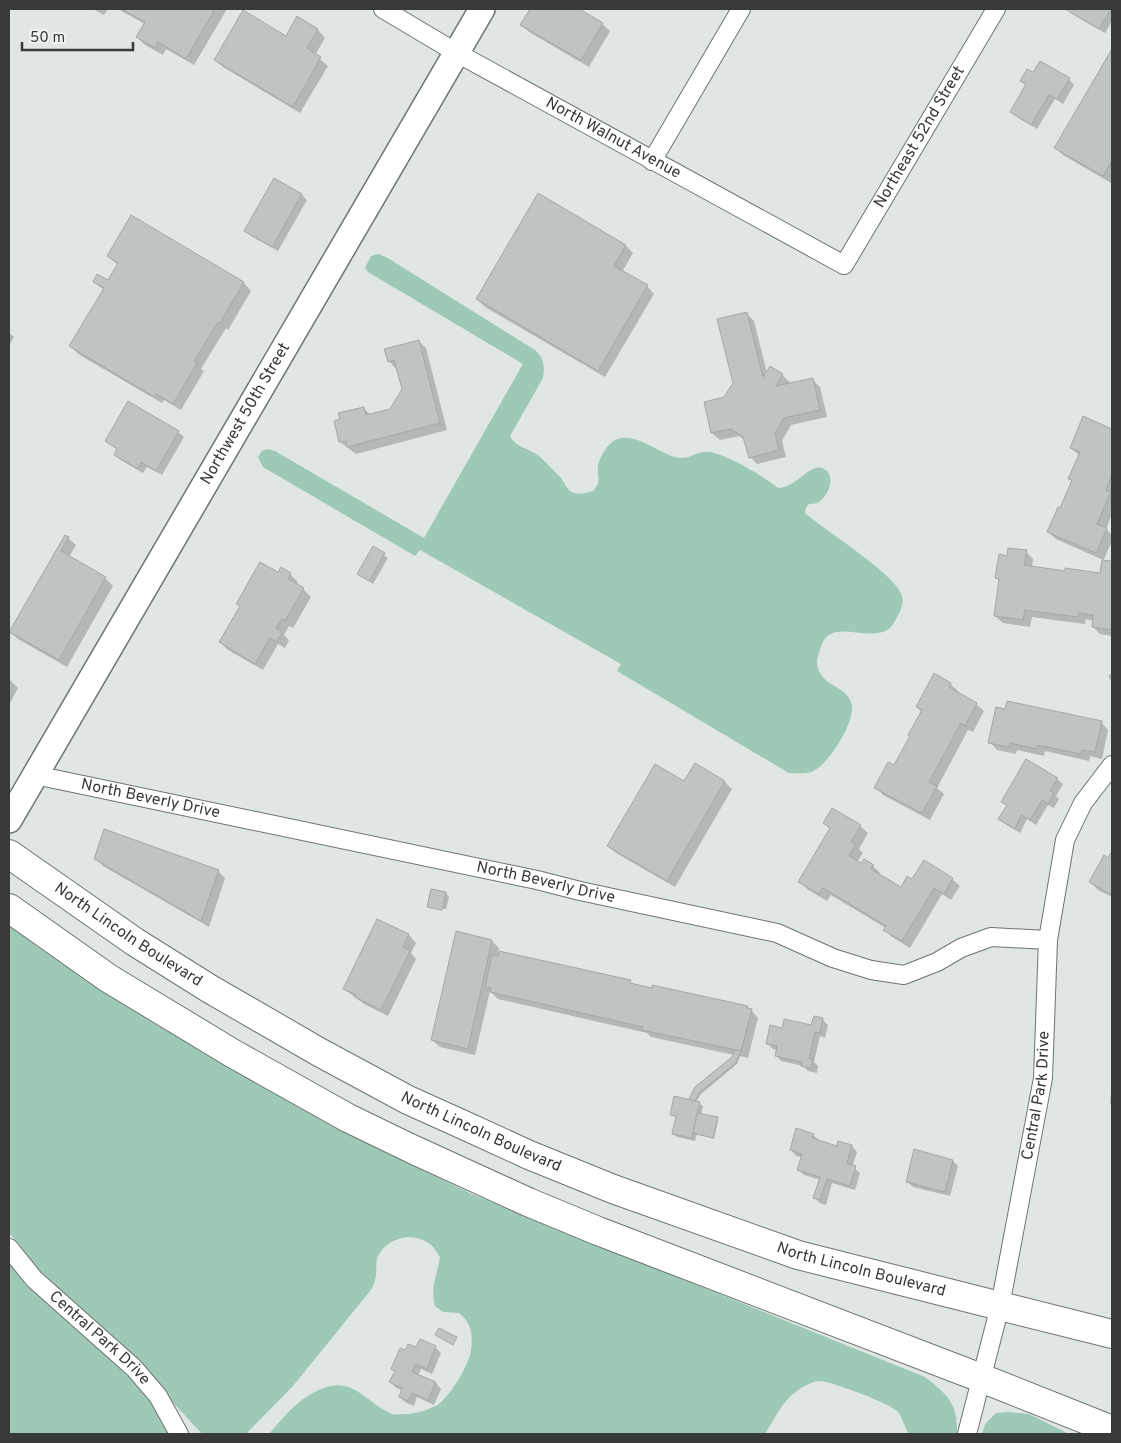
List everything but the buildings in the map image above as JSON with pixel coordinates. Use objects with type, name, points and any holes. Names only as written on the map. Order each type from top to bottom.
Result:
[{"type":"main road","name":"Northwest 50th Street","points":[[9,820],[482,9]]},
{"type":"main road","name":"North Lincoln Boulevard","points":[[9,854],[134,942],[210,989],[319,1052],[408,1100],[528,1155],[614,1189],[798,1255],[1106,1332]]},
{"type":"main road","points":[[9,908],[108,978],[232,1053],[348,1118],[412,1150],[589,1227],[1112,1430]]},
{"type":"street","name":"North Walnut Avenue","points":[[383,9],[457,53],[844,265]]},
{"type":"street","points":[[652,161],[741,9]]},
{"type":"street","name":"Northeast 52nd Street","points":[[844,265],[996,9]]},
{"type":"street","name":"Central Park Drive","points":[[966,1434],[1000,1306],[1043,1078],[1048,940],[1065,840],[1083,803],[1112,765]]},
{"type":"street","name":"North Beverly Drive","points":[[35,775],[518,876],[609,898],[777,933],[833,958],[871,970],[904,975],[937,962],[961,948],[991,937],[1048,940]]},
{"type":"street","name":"Central Park Drive","points":[[9,1248],[34,1279],[134,1368],[158,1396],[179,1434]]},
{"type":"green space","points":[[378,254],[386,257],[538,353],[543,363],[543,378],[510,436],[516,443],[542,458],[573,493],[582,494],[593,491],[596,488],[598,466],[605,451],[611,443],[618,439],[626,438],[635,439],[668,455],[680,458],[703,452],[715,453],[744,466],[778,488],[791,484],[812,469],[822,468],[827,471],[830,475],[828,491],[821,500],[809,504],[805,513],[874,565],[897,587],[903,602],[895,621],[887,630],[876,633],[838,632],[830,634],[824,640],[817,658],[818,670],[827,681],[845,693],[850,699],[852,706],[849,723],[839,744],[825,762],[809,773],[789,773],[617,671],[621,664],[420,550],[415,556],[263,467],[258,457],[262,451],[267,449],[275,451],[424,538],[523,364],[368,272],[365,268],[371,256]]},
{"type":"green space","points":[[9,927],[14,927],[106,993],[155,1024],[336,1128],[472,1194],[925,1377],[940,1389],[950,1401],[956,1415],[957,1434],[909,1434],[899,1413],[891,1407],[845,1388],[818,1381],[804,1386],[792,1395],[783,1405],[765,1434],[269,1434],[296,1405],[312,1393],[331,1386],[340,1385],[348,1387],[392,1414],[416,1413],[433,1407],[445,1399],[463,1371],[469,1357],[472,1334],[467,1321],[459,1313],[443,1312],[435,1306],[434,1287],[440,1257],[434,1248],[424,1240],[410,1237],[389,1243],[379,1254],[376,1264],[376,1277],[370,1291],[293,1386],[246,1434],[202,1434],[133,1359],[29,1261],[9,1232]]},
{"type":"green space","points":[[9,1261],[151,1399],[173,1434],[9,1434]]},
{"type":"green space","points":[[996,1413],[1029,1414],[1069,1434],[982,1434],[985,1424]]}]
